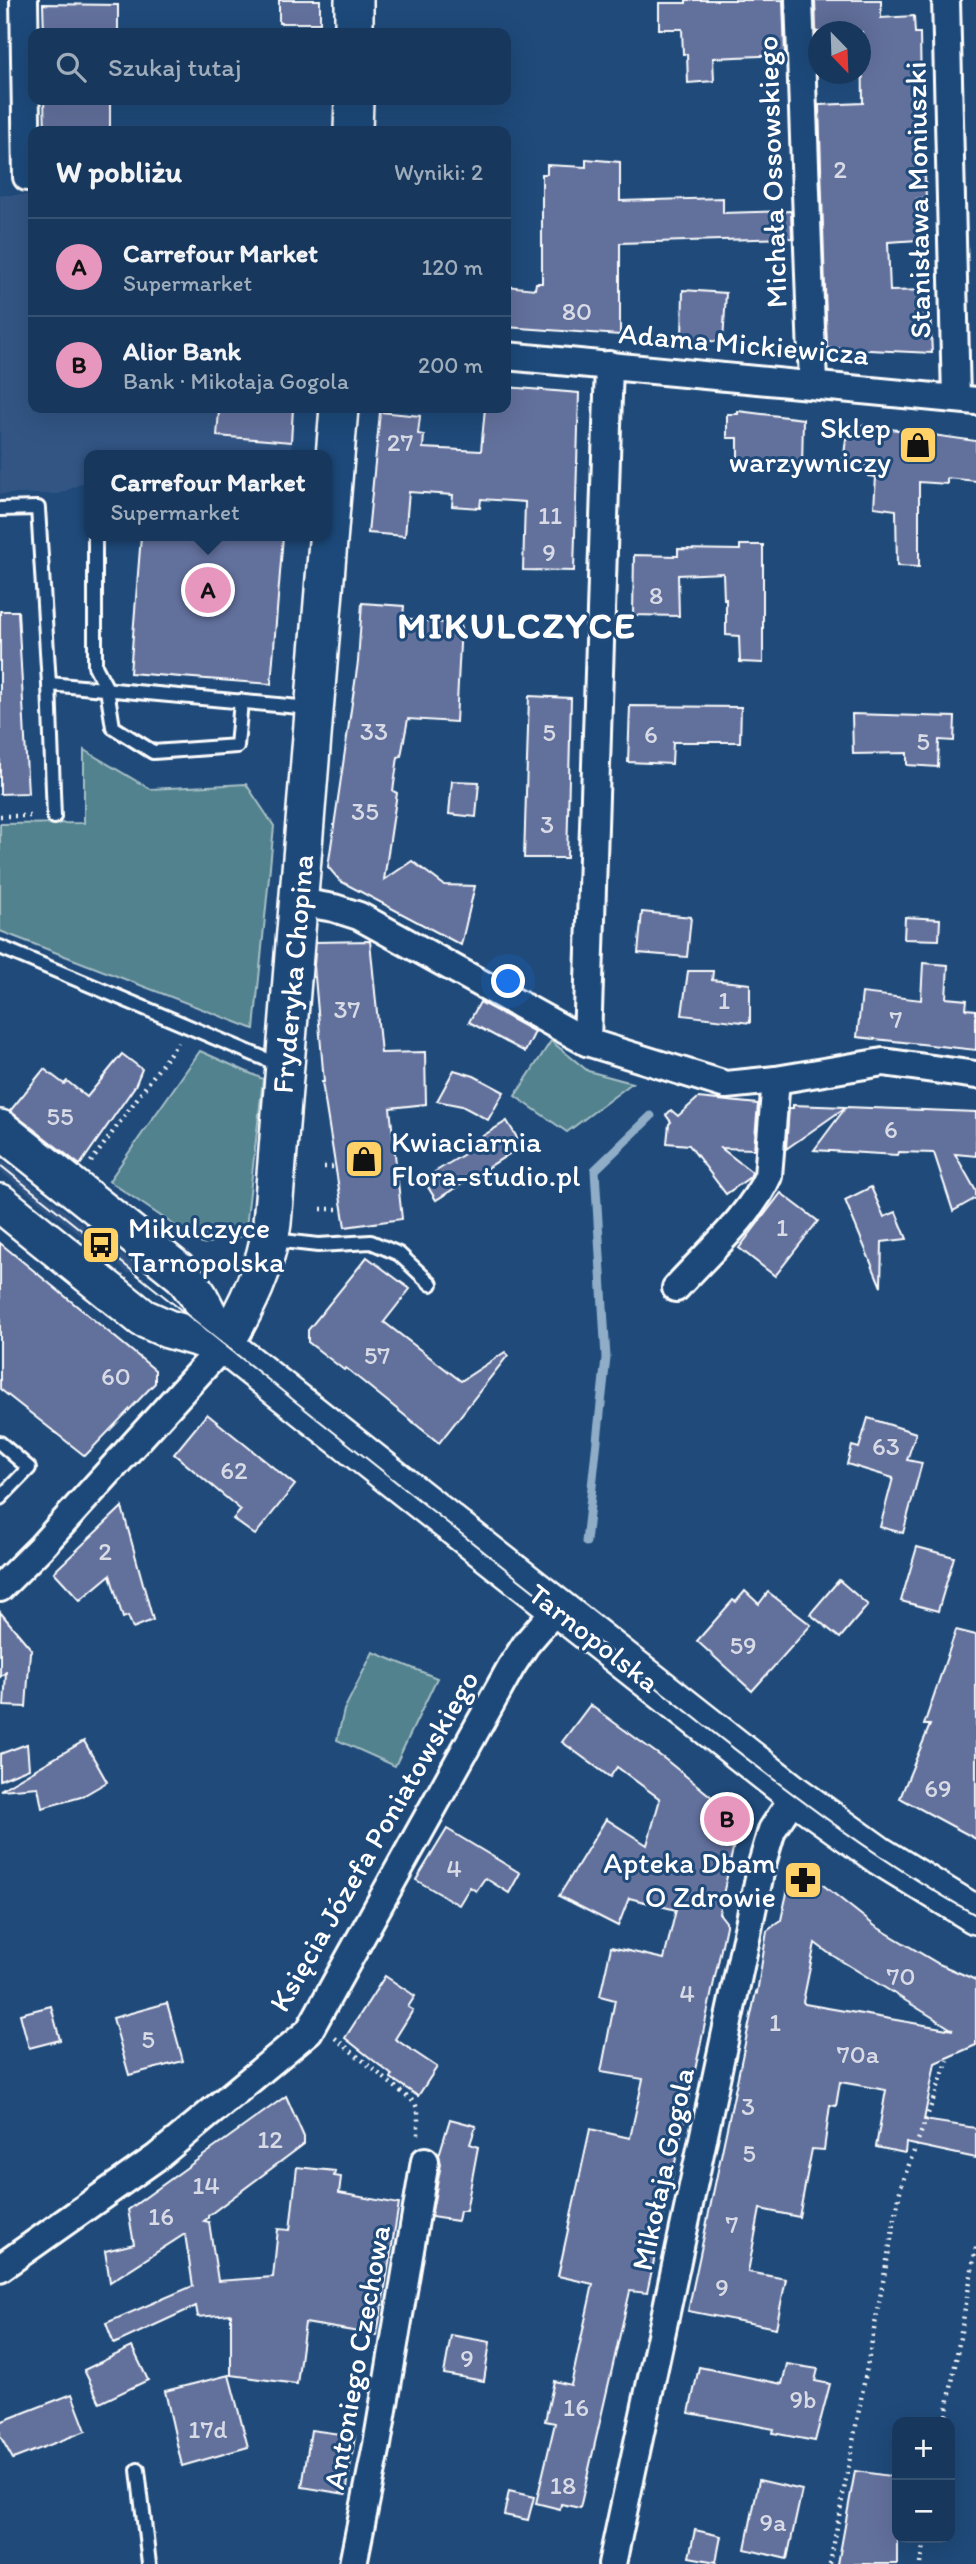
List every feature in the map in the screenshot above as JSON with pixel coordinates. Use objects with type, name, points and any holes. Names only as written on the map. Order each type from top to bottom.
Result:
[{"type":"main road","points":[[354,0],[354,28]]},
{"type":"main road","points":[[353,126],[354,105]]},
{"type":"main road","name":"Fryderyka Chopina","points":[[332,464],[337,413]]},
{"type":"main road","name":"Fryderyka Chopina","points":[[224,1345],[252,1295],[270,1239],[326,541]]},
{"type":"main road","name":"Tarnopolska","points":[[0,1129],[183,1275],[198,1295],[224,1345]]},
{"type":"main road","name":"Tarnopolska","points":[[0,1203],[143,1318],[169,1329],[224,1345],[795,1795],[880,1856],[976,1915]]},
{"type":"street","points":[[24,0],[28,177]]},
{"type":"street","name":"Michała Ossowskiego","points":[[799,0],[813,384]]},
{"type":"street","name":"Stanisława Moniuszki","points":[[946,0],[966,399]]},
{"type":"street","name":"Adama Mickiewicza","points":[[511,356],[966,399]]},
{"type":"street","points":[[587,1042],[609,365]]},
{"type":"street","points":[[299,902],[334,908],[359,916],[587,1042],[726,1085],[776,1080],[883,1062],[976,1075]]},
{"type":"street","points":[[676,1288],[741,1216],[763,1187],[768,1176],[776,1080]]},
{"type":"street","points":[[0,1588],[41,1547],[224,1345]]},
{"type":"street","name":"Księcia Józefa Poniatowskiego","points":[[0,2268],[157,2157],[309,2031],[511,1667],[526,1644],[556,1609]]},
{"type":"street","name":"Mikołaja Gogola","points":[[612,2564],[762,1864],[772,1830],[795,1795]]},
{"type":"street","name":"Antoniego Czechowa","points":[[353,2564],[402,2305],[425,2161]]},
{"type":"lane","points":[[0,509],[38,508],[54,817]]},
{"type":"lane","points":[[95,541],[95,666],[107,689],[113,727],[153,752],[237,746],[241,701]]},
{"type":"lane","points":[[49,684],[314,708]]},
{"type":"lane","points":[[0,947],[285,1068]]},
{"type":"lane","points":[[270,1239],[318,1245],[371,1242],[398,1254],[431,1284]]},
{"type":"lane","points":[[0,1443],[29,1468],[0,1499]]},
{"type":"lane","points":[[138,2470],[149,2564]]},
{"type":"path","points":[[0,816],[54,817]]},
{"type":"path","points":[[90,1164],[188,1027]]},
{"type":"path","points":[[324,1167],[336,1167]]},
{"type":"path","points":[[321,1209],[342,1209]]},
{"type":"path","points":[[315,2022],[415,2104],[418,2111],[418,2144],[425,2161]]},
{"type":"path","points":[[830,2564],[901,2186],[948,2060]]},
{"type":"path","points":[[946,2417],[976,2247]]},
{"type":"path","points":[[921,2564],[924,2543]]},
{"type":"shaded area","points":[[0,195],[28,195],[28,413],[294,413],[291,450],[84,450],[84,482],[59,494],[0,494]]},
{"type":"shaded area","points":[[0,1159],[135,1266],[129,1274],[0,1171]]},
{"type":"green space","points":[[84,750],[150,789],[246,784],[274,826],[254,1029],[0,931],[0,824],[84,823]]},
{"type":"green space","points":[[551,1041],[588,1071],[632,1083],[567,1132],[515,1096]]},
{"type":"green space","points":[[200,1051],[263,1079],[245,1236],[202,1244],[109,1181]]},
{"type":"green space","points":[[373,1652],[437,1678],[395,1766],[337,1740],[344,1710]]},
{"type":"building","points":[[279,0],[320,0],[320,23],[279,23]]},
{"type":"building","points":[[686,0],[783,0],[785,55],[713,58],[714,81],[688,83],[687,54],[683,54],[682,29],[659,29],[659,3],[686,3]]},
{"type":"building","points":[[815,0],[881,0],[881,18],[914,16],[915,33],[920,33],[921,92],[914,92],[915,136],[923,136],[926,198],[917,199],[918,240],[888,242],[890,291],[929,290],[932,353],[827,348],[819,105],[863,103],[863,84],[871,84],[871,21],[816,21]]},
{"type":"building","points":[[43,4],[118,5],[118,28],[44,28]]},
{"type":"building","points":[[44,105],[110,105],[110,126],[45,126]]},
{"type":"building","points":[[586,159],[620,162],[620,201],[723,198],[723,213],[791,211],[792,238],[620,243],[620,335],[511,327],[511,287],[535,289],[536,283],[542,283],[542,174],[547,174],[547,165],[586,167]]},
{"type":"building","points":[[683,290],[726,293],[723,342],[682,339]]},
{"type":"building","points":[[511,387],[579,393],[574,571],[523,570],[525,502],[481,499],[480,508],[452,506],[453,495],[409,492],[405,536],[368,533],[380,413],[420,416],[418,434],[424,435],[423,448],[481,451],[485,413],[511,413]]},
{"type":"building","points":[[738,411],[803,419],[802,468],[738,460],[738,438],[727,438],[727,414],[738,414]]},
{"type":"building","points":[[219,413],[293,413],[291,442],[217,436]]},
{"type":"building","points":[[848,423],[976,441],[976,481],[947,478],[947,484],[919,482],[919,567],[897,566],[896,510],[874,507],[876,477],[868,476],[868,466],[843,463]]},
{"type":"building","points":[[141,541],[283,541],[271,684],[130,673]]},
{"type":"building","points":[[740,545],[763,545],[763,663],[740,662],[739,636],[726,635],[723,573],[678,575],[679,616],[633,615],[634,555],[678,556],[678,549],[740,550]]},
{"type":"building","points":[[362,603],[404,606],[403,618],[461,625],[456,722],[408,719],[401,756],[398,757],[393,791],[397,793],[384,880],[412,861],[444,885],[475,886],[461,945],[340,881],[328,867],[358,662]]},
{"type":"building","points":[[0,611],[18,611],[28,793],[0,794]]},
{"type":"building","points":[[529,696],[571,698],[567,858],[524,858]]},
{"type":"building","points":[[630,706],[741,707],[740,742],[673,742],[672,764],[628,762]]},
{"type":"building","points":[[852,714],[955,717],[954,741],[939,740],[938,767],[907,765],[907,753],[853,754]]},
{"type":"building","points":[[452,781],[479,782],[476,817],[449,814]]},
{"type":"building","points":[[642,912],[691,917],[687,957],[638,953]]},
{"type":"building","points":[[905,917],[940,919],[939,940],[904,939]]},
{"type":"building","points":[[370,941],[381,1053],[425,1052],[426,1104],[390,1108],[402,1219],[345,1227],[322,1082],[314,965],[316,942]]},
{"type":"building","points":[[923,963],[948,965],[946,998],[967,1000],[966,1009],[976,1010],[976,1050],[857,1037],[862,993],[921,1000]]},
{"type":"building","points":[[688,971],[713,971],[712,980],[750,984],[750,1023],[682,1015]]},
{"type":"building","points":[[480,1002],[535,1032],[525,1052],[469,1022]]},
{"type":"building","points":[[122,1054],[142,1069],[135,1086],[80,1165],[10,1111],[44,1069],[64,1084],[67,1081],[87,1097]]},
{"type":"building","points":[[454,1070],[474,1076],[504,1092],[488,1120],[462,1106],[437,1101]]},
{"type":"building","points":[[698,1098],[758,1104],[754,1149],[721,1148],[752,1172],[750,1177],[726,1194],[689,1145],[667,1143],[671,1122],[666,1115],[671,1110],[678,1116]]},
{"type":"building","points":[[793,1105],[846,1107],[786,1149],[789,1108],[793,1108]]},
{"type":"building","points":[[846,1107],[976,1112],[976,1156],[955,1154],[976,1191],[976,1198],[953,1211],[934,1153],[898,1152],[897,1155],[814,1150]]},
{"type":"building","points":[[507,1121],[522,1146],[436,1200],[423,1179],[471,1150],[468,1145]]},
{"type":"building","points":[[871,1187],[884,1217],[896,1212],[907,1239],[882,1242],[881,1287],[845,1200]]},
{"type":"building","points":[[781,1193],[818,1221],[775,1276],[739,1248]]},
{"type":"building","points":[[0,1243],[155,1370],[155,1383],[85,1456],[0,1389]]},
{"type":"building","points":[[367,1257],[410,1289],[384,1322],[461,1381],[505,1352],[508,1355],[439,1443],[346,1368],[344,1370],[308,1342],[308,1330]]},
{"type":"building","points":[[207,1414],[295,1485],[255,1535],[233,1519],[241,1510],[174,1454]]},
{"type":"building","points":[[868,1418],[916,1433],[907,1460],[922,1463],[903,1533],[880,1527],[893,1478],[847,1464],[852,1446],[859,1448]]},
{"type":"building","points":[[122,1507],[153,1620],[133,1628],[128,1616],[123,1618],[110,1575],[80,1600],[54,1572]]},
{"type":"building","points":[[917,1547],[954,1557],[938,1611],[901,1601]]},
{"type":"building","points":[[839,1580],[868,1605],[840,1638],[810,1614]]},
{"type":"building","points":[[745,1591],[759,1604],[768,1592],[811,1625],[752,1691],[697,1641],[733,1600],[736,1602]]},
{"type":"building","points":[[0,1612],[32,1650],[26,1707],[4,1706],[6,1672],[0,1677]]},
{"type":"building","points":[[956,1630],[976,1635],[976,1839],[900,1798],[930,1725],[924,1725]]},
{"type":"building","points":[[590,1705],[666,1760],[734,1815],[738,1826],[719,1913],[726,1926],[647,2293],[630,2291],[580,2508],[561,2504],[560,2509],[536,2503],[555,2423],[545,2421],[554,2381],[571,2385],[593,2284],[558,2276],[590,2129],[630,2138],[643,2079],[601,2072],[615,2000],[600,1996],[611,1947],[664,1959],[676,1910],[629,1898],[618,1926],[559,1896],[606,1819],[647,1845],[660,1799],[617,1767],[610,1777],[562,1742]]},
{"type":"building","points":[[84,1741],[107,1782],[81,1797],[42,1808],[38,1787],[0,1790]]},
{"type":"building","points":[[27,1744],[29,1768],[0,1780],[0,1754]]},
{"type":"building","points":[[447,1829],[520,1873],[509,1893],[485,1878],[476,1891],[470,1887],[459,1905],[416,1880]]},
{"type":"building","points":[[804,1870],[875,1926],[939,1964],[976,1980],[976,2045],[935,2063],[924,2120],[976,2128],[976,2158],[906,2143],[905,2153],[876,2147],[886,2090],[840,2082],[836,2106],[830,2105],[824,2150],[812,2149],[799,2217],[760,2209],[748,2272],[786,2279],[776,2328],[688,2311],[757,1993],[767,1931],[781,1920],[791,1875]],"holes":[[[815,1943],[953,2030],[805,2004],[803,2002]]]},
{"type":"building","points":[[385,1976],[415,1996],[408,2007],[413,2010],[395,2039],[437,2067],[418,2096],[391,2078],[392,2075],[345,2038]]},
{"type":"building","points":[[167,2003],[183,2061],[129,2075],[113,2018]]},
{"type":"building","points":[[51,2006],[60,2040],[29,2048],[20,2014]]},
{"type":"building","points":[[286,2096],[304,2137],[304,2144],[204,2221],[209,2222],[218,2281],[273,2277],[278,2229],[290,2230],[297,2167],[335,2171],[334,2176],[341,2177],[339,2193],[399,2204],[377,2335],[305,2323],[297,2384],[231,2375],[231,2314],[198,2317],[196,2306],[114,2344],[106,2323],[193,2286],[185,2234],[110,2282],[105,2251],[134,2244],[128,2210]]},
{"type":"building","points":[[450,2119],[476,2126],[470,2144],[478,2147],[466,2211],[460,2211],[458,2221],[431,2217],[441,2164],[439,2155]]},
{"type":"building","points":[[451,2335],[490,2342],[484,2381],[444,2374]]},
{"type":"building","points":[[132,2347],[148,2380],[100,2403],[84,2370]]},
{"type":"building","points":[[787,2364],[818,2369],[815,2381],[830,2384],[815,2441],[773,2433],[774,2429],[689,2413],[699,2367],[782,2384]]},
{"type":"building","points":[[229,2375],[248,2447],[182,2466],[165,2391]]},
{"type":"building","points":[[72,2394],[86,2431],[13,2459],[0,2436],[0,2422]]},
{"type":"building","points":[[311,2430],[355,2436],[346,2494],[302,2487]]},
{"type":"building","points":[[855,2471],[892,2476],[892,2543],[897,2543],[897,2564],[838,2564]]},
{"type":"building","points":[[759,2480],[802,2490],[787,2559],[745,2549]]},
{"type":"building","points":[[509,2491],[534,2497],[528,2520],[504,2515]]},
{"type":"building","points":[[695,2530],[721,2536],[716,2562],[689,2557]]},
{"type":"waterway","points":[[586,1542],[606,1358],[595,1170],[651,1116]]},
{"type":"tram line","points":[[0,1165],[743,1756],[833,1824],[976,1915]]},
{"type":"place","name":"Sklep warzywniczy","points":[[918,445]]},
{"type":"place","name":"Carrefour Market","points":[[208,590]]},
{"type":"place","name":"Kwiaciarnia Flora-studio.pl","points":[[364,1159]]},
{"type":"place","name":"Mikulczyce Tarnopolska","points":[[101,1245]]},
{"type":"place","name":"Alior Bank","points":[[727,1819]]},
{"type":"place","name":"Apteka Dbam O Zdrowie","points":[[803,1880]]},
{"type":"district","name":"MIKULCZYCE","points":[[517,625]]}]
